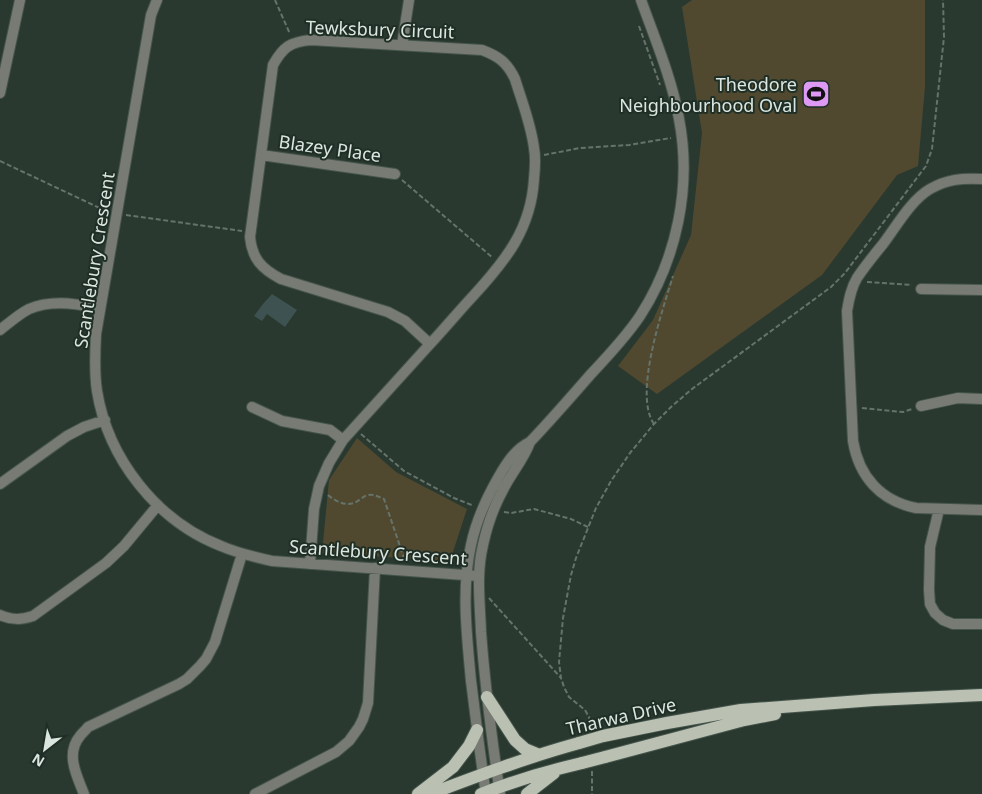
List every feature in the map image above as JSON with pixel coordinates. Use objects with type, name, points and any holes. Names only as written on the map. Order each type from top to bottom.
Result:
[{"type":"main road","name":"Tharwa Drive","points":[[430,794],[537,754],[603,736],[667,722],[741,710],[874,700],[982,695]]},
{"type":"main road","points":[[487,697],[515,740],[525,749],[537,754]]},
{"type":"main road","name":"Tharwa Drive","points":[[484,793],[500,791],[560,768],[587,765],[605,757],[744,720],[826,704]]},
{"type":"main road","points":[[418,794],[453,767],[470,746],[477,730]]},
{"type":"main road","points":[[527,794],[560,768]]},
{"type":"street","points":[[0,92],[20,0]]},
{"type":"street","name":"Scantlebury Crescent","points":[[157,0],[151,15],[100,308],[94,363],[98,392],[105,420],[114,444],[126,466],[158,505],[177,521],[219,546],[242,554],[272,561],[478,576]]},
{"type":"street","points":[[402,45],[409,0]]},
{"type":"street","points":[[484,793],[467,641],[467,575],[470,546],[474,532],[527,453],[530,442],[618,344],[639,317],[664,271],[675,238],[682,205],[684,170],[679,119],[671,85],[641,0]]},
{"type":"street","name":"Tewksbury Circuit","points":[[310,564],[314,509],[320,485],[329,464],[343,440],[494,274],[507,256],[524,224],[532,198],[535,154],[530,123],[515,78],[504,62],[494,54],[482,50],[311,40],[299,41],[288,46],[279,55],[273,66],[250,237],[250,244],[255,257],[268,273],[281,279],[388,312],[405,321],[430,344]]},
{"type":"street","name":"Blazey Place","points":[[260,155],[395,174]]},
{"type":"street","points":[[982,178],[962,178],[945,182],[922,195],[910,207],[857,279],[850,294],[847,311],[854,450],[860,467],[870,482],[883,494],[908,506],[916,508],[982,510]]},
{"type":"street","points":[[921,289],[982,290]]},
{"type":"street","points":[[0,330],[29,309],[46,304],[73,304],[100,308]]},
{"type":"street","points":[[921,406],[958,398],[982,399]]},
{"type":"street","points":[[252,407],[282,420],[330,430],[343,440]]},
{"type":"street","points":[[0,484],[67,436],[105,420]]},
{"type":"street","points":[[0,615],[8,619],[21,620],[33,616],[106,563],[124,546],[158,505]]},
{"type":"street","points":[[489,507],[478,576],[487,697],[500,791]]},
{"type":"street","points":[[939,509],[930,547],[930,604],[935,613],[943,620],[952,624],[982,624]]},
{"type":"street","points":[[84,794],[73,765],[72,753],[76,741],[88,727],[179,684],[200,666],[215,642],[242,554]]},
{"type":"street","points":[[255,794],[336,752],[349,741],[359,727],[368,703],[375,568]]},
{"type":"path","points":[[275,0],[292,38]]},
{"type":"path","points":[[590,730],[589,717],[585,710],[569,697],[564,687],[559,662],[563,618],[571,575],[596,508],[630,453],[654,424],[692,389],[831,287],[845,273],[926,166],[932,149],[944,38],[943,0]]},
{"type":"path","points":[[639,26],[662,91]]},
{"type":"path","points":[[535,154],[543,155],[580,148],[629,145],[672,138],[673,145]]},
{"type":"path","points":[[395,174],[496,262]]},
{"type":"path","points":[[862,282],[909,284],[921,289]]},
{"type":"path","points":[[857,407],[903,412],[921,406]]},
{"type":"path","points":[[354,428],[404,471],[454,498],[476,507],[478,502],[501,512],[511,513],[534,509],[571,519],[588,527]]},
{"type":"path","points":[[320,485],[325,486],[324,489],[328,496],[346,504],[354,503],[365,496],[371,495],[384,499],[407,565],[406,570]]},
{"type":"path","points":[[479,595],[485,595],[490,599],[561,678]]},
{"type":"path","points":[[587,765],[592,794]]},
{"type":"shaded area","points":[[692,0],[925,0],[925,87],[918,166],[897,175],[822,275],[657,394],[618,366],[653,320],[691,235],[702,133],[682,7]]},
{"type":"shaded area","points":[[357,438],[396,472],[467,509],[450,561],[322,553],[329,480]]},
{"type":"building","points":[[272,294],[297,310],[285,327],[267,314],[262,321],[254,316]]},
{"type":"place","name":"Theodore Neighbourhood Oval","points":[[816,94]]}]
